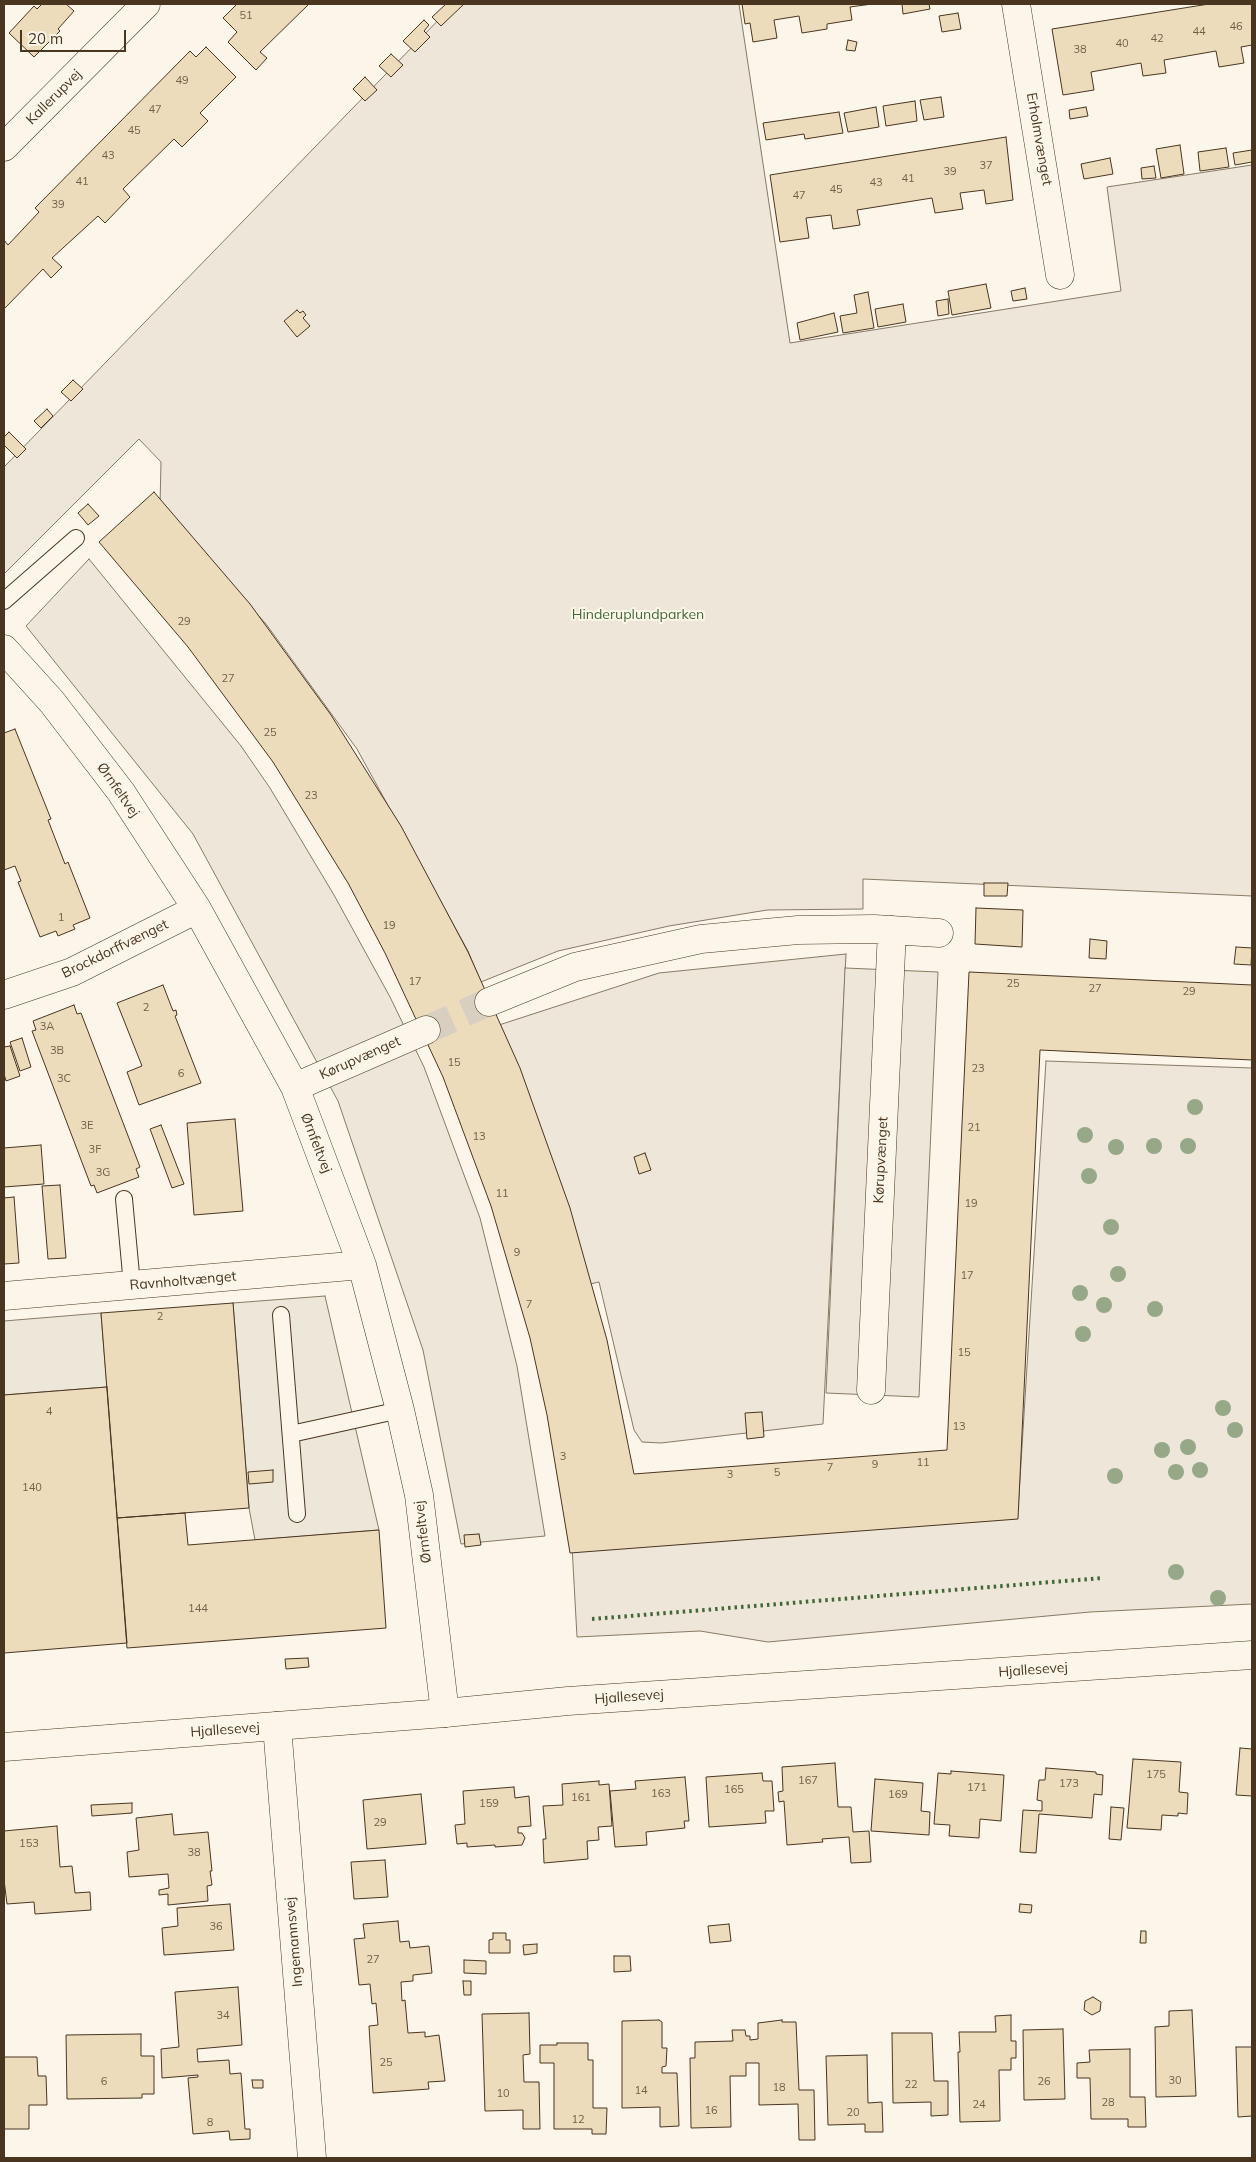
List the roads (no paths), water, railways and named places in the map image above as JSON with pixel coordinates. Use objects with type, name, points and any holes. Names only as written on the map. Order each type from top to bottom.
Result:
[{"type":"street","name":"Kallerupvej","points":[[4,147],[146,4]]},
{"type":"street","name":"Erholmvænget","points":[[1016,4],[1060,275]]},
{"type":"street","name":"Ørnfeltvej","points":[[4,649],[52,702],[122,792],[197,909],[295,1087],[362,1265],[400,1410],[419,1495],[445,1713]]},
{"type":"street","name":"Brockdorffvænget","points":[[4,995],[72,972],[197,909]]},
{"type":"street","points":[[489,1002],[575,967],[701,939],[798,930],[892,930],[939,933]]},
{"type":"street","name":"Kørupvænget","points":[[871,1390],[892,930]]},
{"type":"street","name":"Kørupvænget","points":[[295,1087],[426,1030]]},
{"type":"street","name":"Ravnholtvænget","points":[[4,1296],[362,1265]]},
{"type":"street","name":"Hjallesevej","points":[[5,1747],[445,1713],[578,1700],[1252,1655]]},
{"type":"street","name":"Ingemannsvej","points":[[277,1726],[312,2158]]},
{"type":"lane","points":[[4,600],[76,538]]},
{"type":"lane","points":[[124,1199],[132,1285]]},
{"type":"lane","points":[[282,1315],[298,1514]]},
{"type":"lane","points":[[291,1434],[400,1410]]},
{"type":"tunnel","points":[[426,1030],[489,1002]]},
{"type":"park label","name":"Hinderuplundparken","points":[[638,615]]}]
